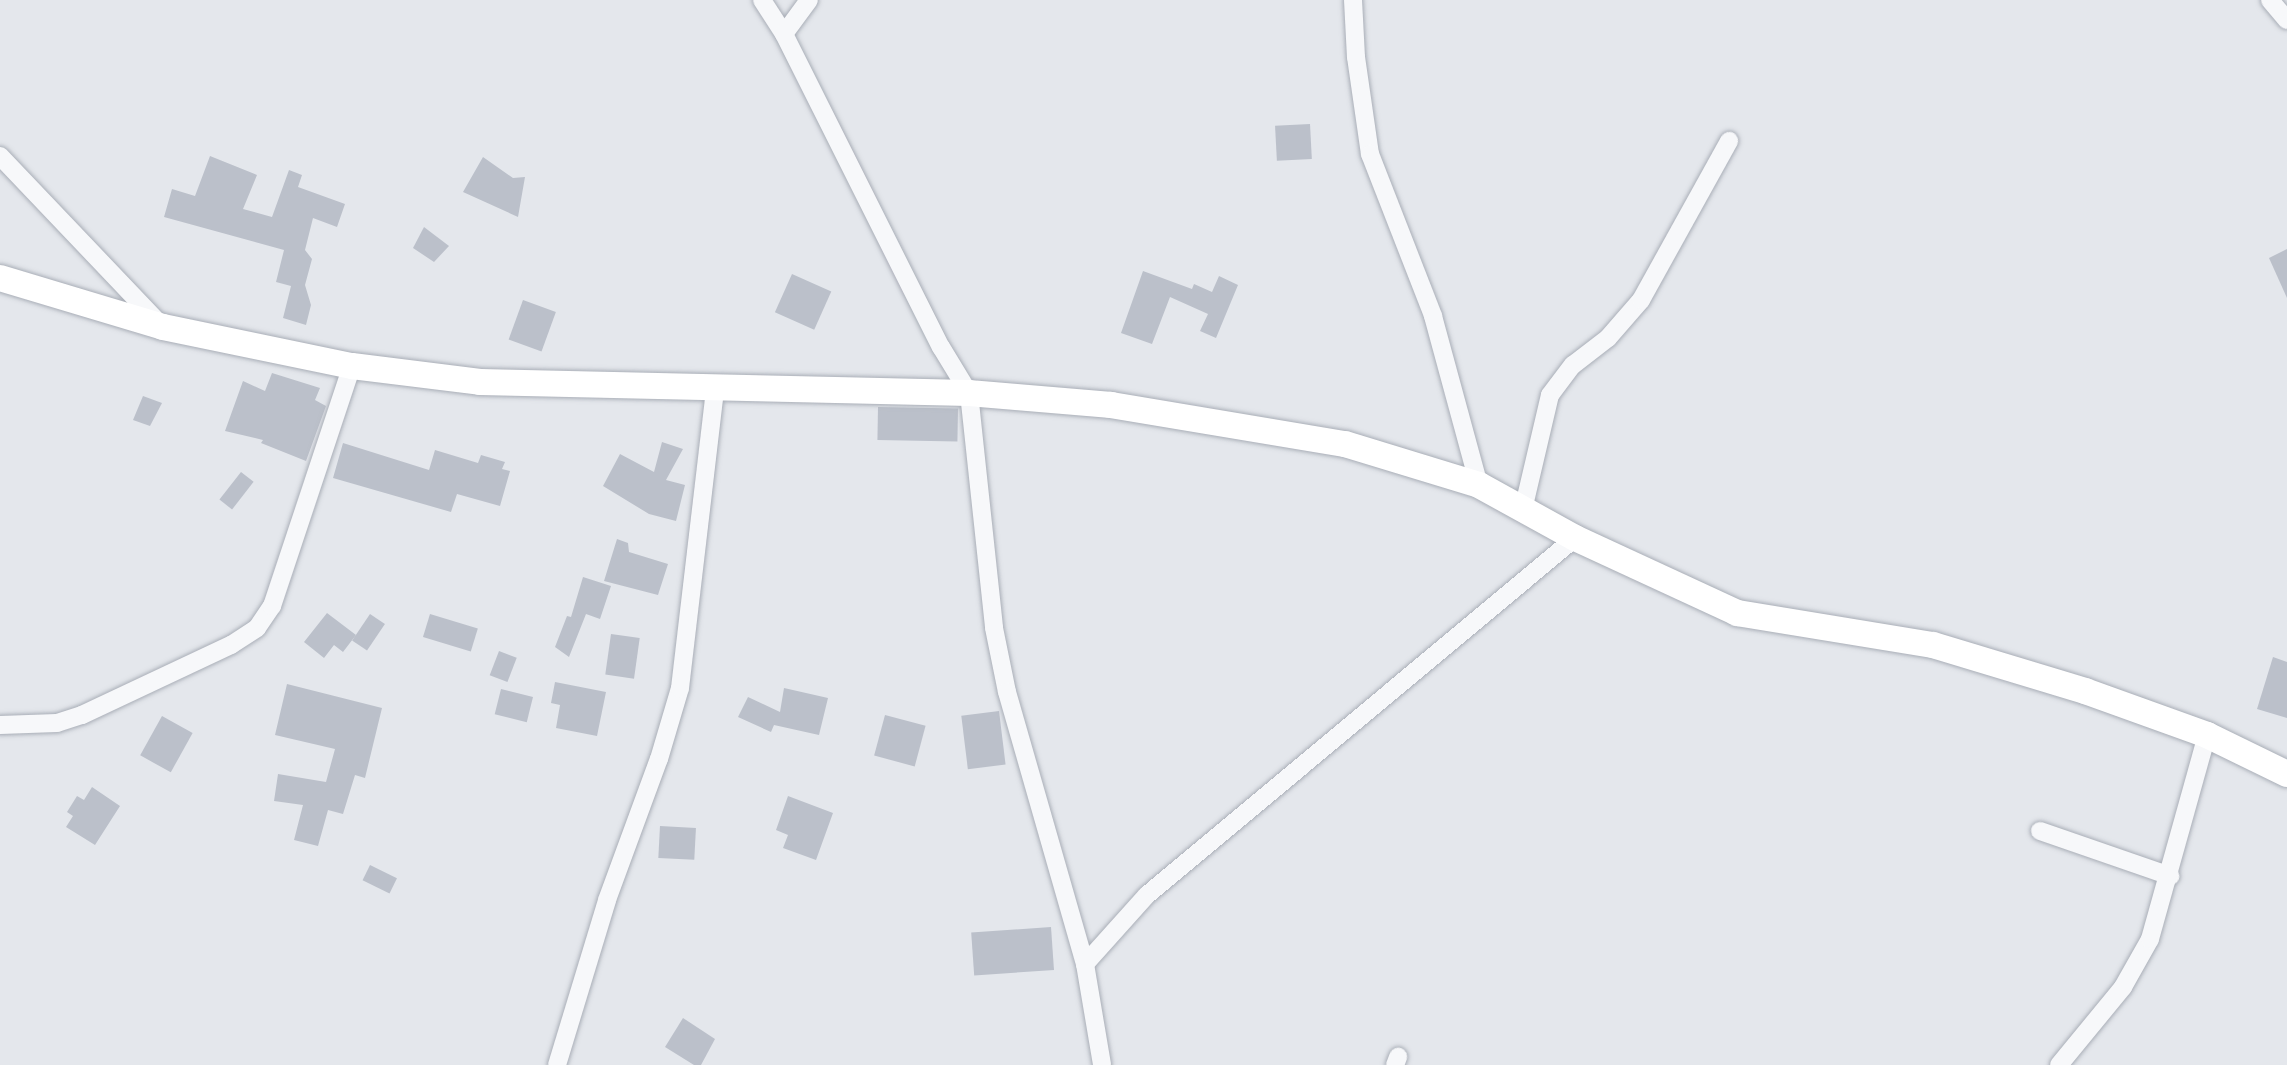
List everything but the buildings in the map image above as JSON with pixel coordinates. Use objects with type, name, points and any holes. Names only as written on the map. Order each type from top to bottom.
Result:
[{"type":"main road","points":[[0,278],[163,327],[352,366],[480,382],[969,393],[1111,405],[1345,444],[1479,485],[1575,538],[1737,613],[1933,645],[2085,691],[2207,735],[2287,774]]},
{"type":"street","points":[[762,0],[784,34],[942,347],[969,393],[994,628],[1007,692],[1085,964],[1102,1065]]},
{"type":"street","points":[[784,34],[809,0]]},
{"type":"street","points":[[1353,0],[1356,57],[1370,154],[1433,316],[1479,485]]},
{"type":"street","points":[[2270,0],[2287,20]]},
{"type":"street","points":[[1523,510],[1550,395],[1573,365],[1608,338],[1641,300],[1729,141]]},
{"type":"street","points":[[0,156],[163,327]]},
{"type":"street","points":[[0,725],[57,723],[82,715],[231,645],[257,628],[272,606],[352,366]]},
{"type":"street","points":[[557,1065],[607,900],[656,770],[680,688],[715,388]]},
{"type":"street","points":[[1085,964],[1148,895],[1575,538]]},
{"type":"street","points":[[2058,1065],[2123,987],[2150,939],[2170,876],[2207,735]]},
{"type":"street","points":[[2040,831],[2170,876]]}]
